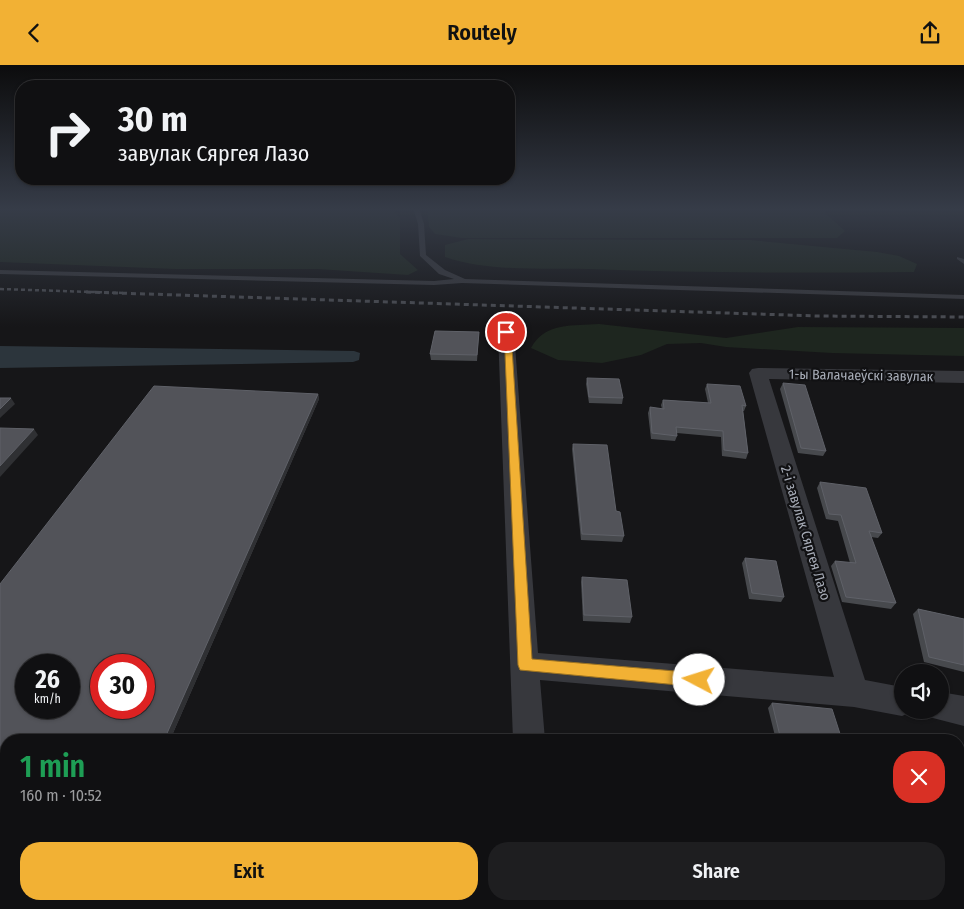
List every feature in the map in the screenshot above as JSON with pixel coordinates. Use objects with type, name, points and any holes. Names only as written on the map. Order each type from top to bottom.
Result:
[{"type":"street","points":[[506,332],[529,734]]},
{"type":"street","name":"1-ы Валачаеўскі завулак","points":[[758,373],[964,377]]},
{"type":"street","name":"2-і завулак Сяргея Лазо","points":[[758,373],[854,693]]},
{"type":"street","points":[[525,665],[854,693],[894,700]]},
{"type":"street","points":[[949,708],[964,711]]},
{"type":"lane","points":[[422,247],[422,256],[442,272],[464,281]]},
{"type":"lane","points":[[0,272],[425,283],[464,281],[964,297]]},
{"type":"shaded area","points":[[0,247],[400,247],[400,254],[418,270],[408,275],[317,269],[175,269],[0,262]]},
{"type":"shaded area","points":[[445,247],[828,247],[899,256],[917,264],[914,272],[710,272],[497,267],[462,262],[445,257]]},
{"type":"shaded area","points":[[599,324],[726,338],[798,327],[964,328],[964,356],[832,353],[726,347],[701,343],[667,344],[641,355],[602,363],[558,360],[531,348],[544,334],[560,327]]},
{"type":"shaded area","points":[[0,346],[354,351],[360,353],[359,360],[353,362],[0,368]]},
{"type":"building","points":[[435,331],[479,332],[477,355],[430,354]]},
{"type":"building","points":[[587,378],[619,379],[623,398],[589,397]]},
{"type":"building","points":[[783,383],[805,385],[826,451],[801,448]]},
{"type":"building","points":[[707,384],[740,386],[746,406],[742,405],[748,453],[724,450],[723,431],[676,427],[677,436],[652,433],[650,407],[664,409],[663,400],[711,403]]},
{"type":"building","points":[[154,386],[318,394],[167,734],[0,734],[0,584]]},
{"type":"building","points":[[0,398],[11,398],[0,409]]},
{"type":"building","points":[[0,428],[34,429],[0,466]]},
{"type":"building","points":[[573,444],[607,445],[616,511],[620,512],[624,536],[582,534]]},
{"type":"building","points":[[820,482],[866,488],[882,533],[869,531],[896,603],[846,597],[835,561],[856,563],[841,515],[829,514]]},
{"type":"building","points":[[745,558],[776,561],[784,597],[752,593]]},
{"type":"building","points":[[582,577],[627,580],[632,617],[584,615]]},
{"type":"building","points":[[918,609],[964,619],[964,665],[929,657]]},
{"type":"building","points":[[772,703],[832,709],[840,734],[780,734]]},
{"type":"railway","points":[[0,289],[123,293]]},
{"type":"railway","points":[[86,292],[818,316],[964,317]]},
{"type":"route","points":[[506,332],[525,665],[699,680]]}]
